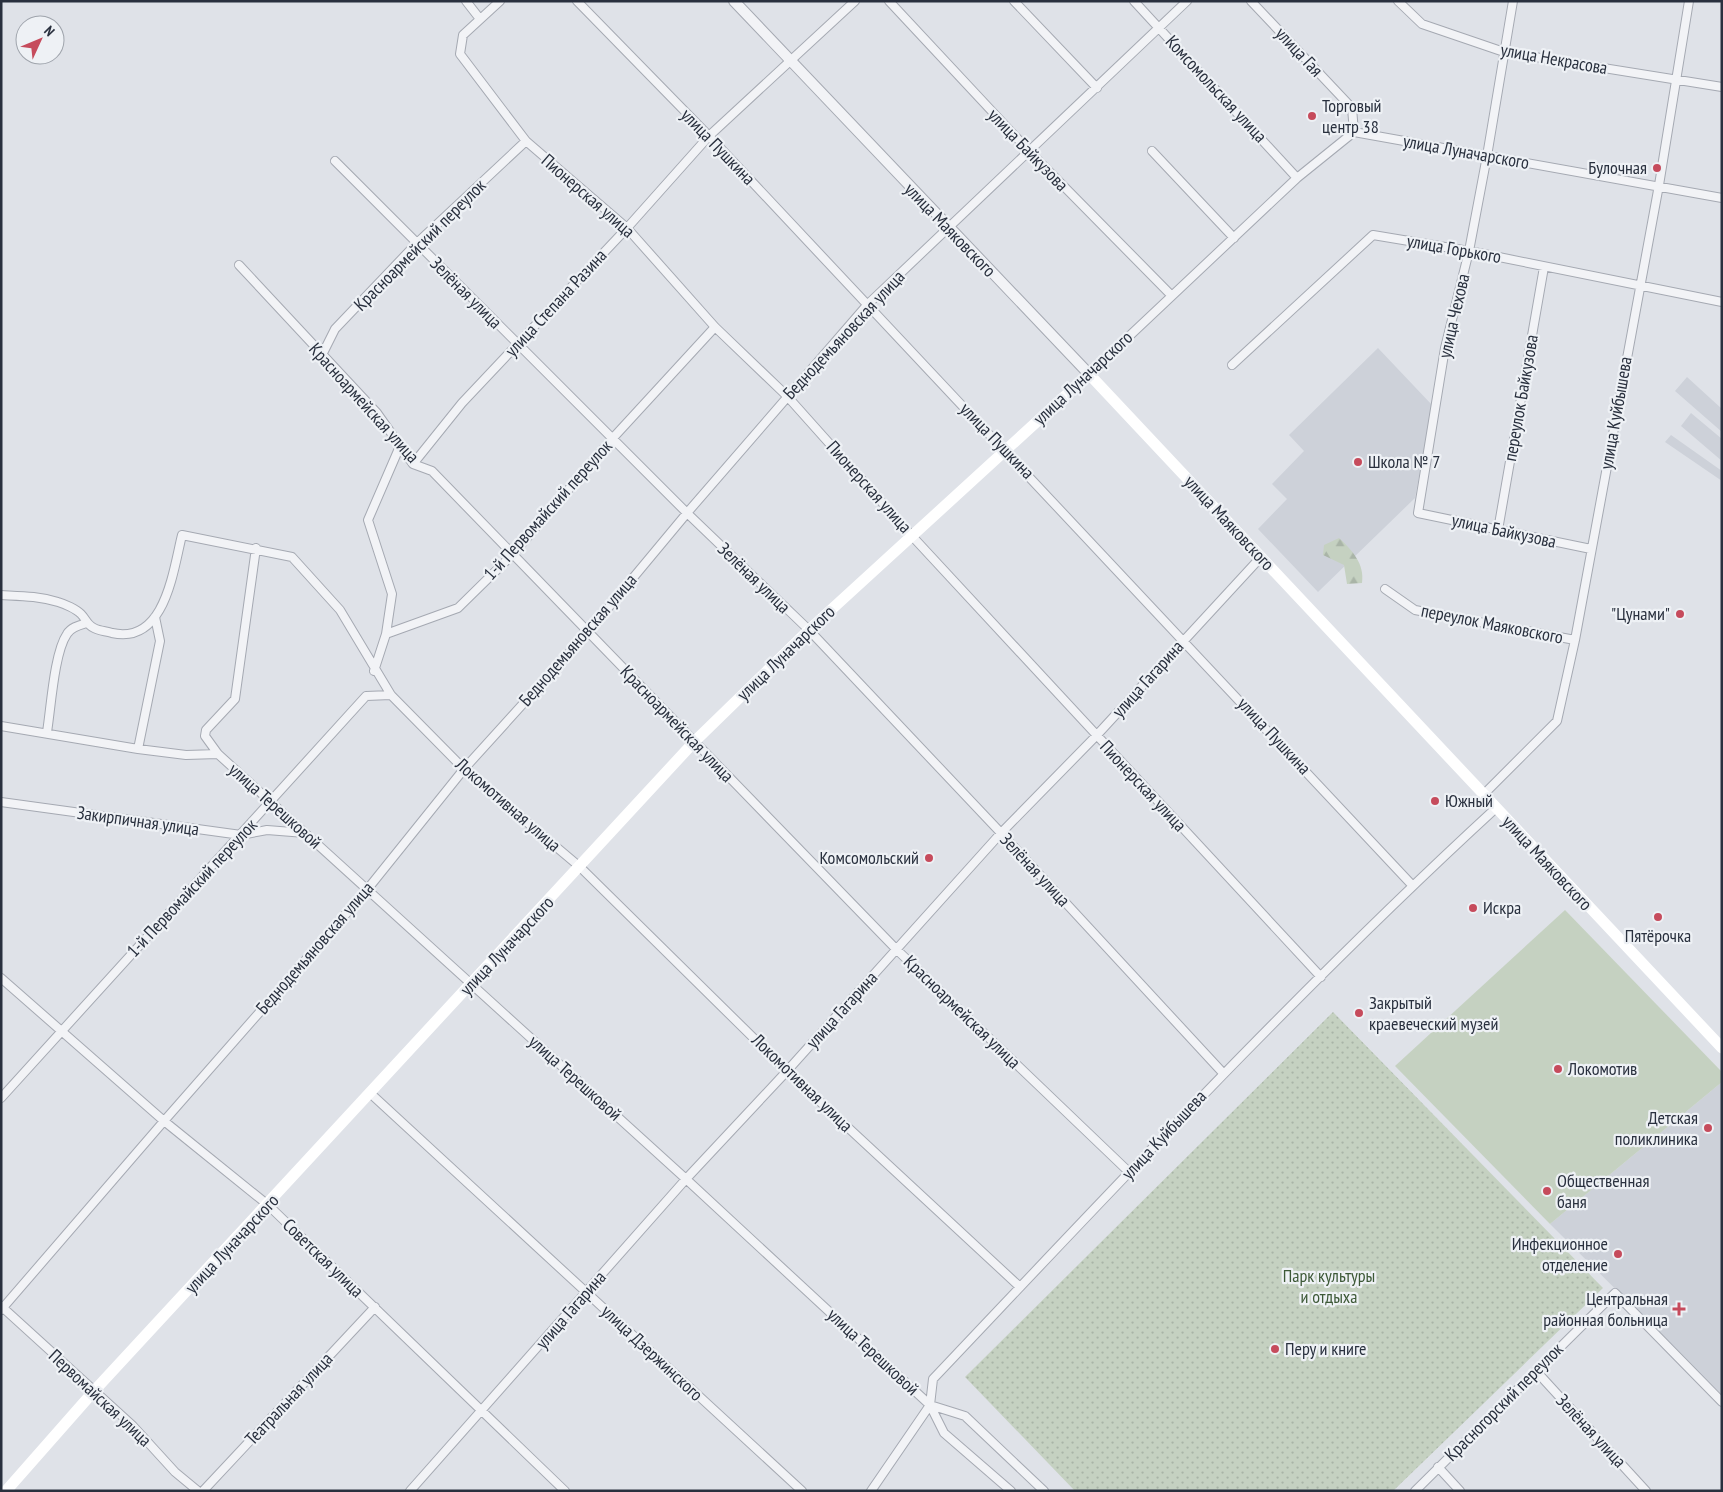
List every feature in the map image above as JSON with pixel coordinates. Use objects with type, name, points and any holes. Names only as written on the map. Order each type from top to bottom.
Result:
[{"type":"main road","name":"улица Луначарского","points":[[6,1491],[94,1391],[268,1206],[694,742],[809,630],[1089,374]]},
{"type":"main road","name":"улица Маяковского","points":[[1089,374],[1722,1048]]},
{"type":"street","points":[[466,1],[480,19]]},
{"type":"street","name":"Пионерская улица","points":[[500,1],[462,35],[460,54],[526,141],[627,228],[715,327],[787,396],[912,536],[1321,977]]},
{"type":"street","name":"улица Пушкина","points":[[577,1],[709,136],[1412,885]]},
{"type":"street","name":"улица Маяковского","points":[[734,1],[1089,374]]},
{"type":"street","name":"улица Степана Разина","points":[[413,464],[462,403],[627,228],[709,136],[855,1]]},
{"type":"street","name":"улица Байкузова","points":[[889,1],[1029,152],[1171,295]]},
{"type":"street","points":[[1014,1],[1096,88]]},
{"type":"street","name":"Комсомольская улица","points":[[1134,1],[1297,178]]},
{"type":"street","name":"Беднодемьяновская улица","points":[[2,1308],[366,891],[464,769],[588,632],[687,513],[867,305],[1187,1]]},
{"type":"street","name":"улица Гая","points":[[1250,1],[1352,108],[1354,132]]},
{"type":"street","name":"улица Некрасова","points":[[1398,1],[1422,24],[1504,52],[1722,87]]},
{"type":"street","name":"улица Чехова","points":[[1418,513],[1446,348],[1469,251],[1487,156],[1513,1]]},
{"type":"street","name":"улица Куйбышева","points":[[1483,795],[1556,722],[1574,640],[1640,285],[1689,1]]},
{"type":"street","name":"улица Луначарского","points":[[1089,374],[1297,178],[1354,132],[1722,198]]},
{"type":"street","name":"Красноармейский переулок","points":[[322,355],[335,329],[416,244],[526,141]]},
{"type":"street","points":[[1152,151],[1234,238]]},
{"type":"street","name":"Зелёная улица","points":[[335,161],[612,439],[809,630],[1001,833],[1223,1073]]},
{"type":"street","name":"улица Горького","points":[[1232,365],[1373,235],[1469,251],[1722,302]]},
{"type":"street","name":"Красноармейская улица","points":[[239,265],[377,413],[413,464],[432,471],[896,949],[1129,1172]]},
{"type":"street","name":"переулок Байкузова","points":[[1498,530],[1544,267]]},
{"type":"street","name":"1-й Первомайский переулок","points":[[386,634],[458,608],[513,554],[612,439],[715,327]]},
{"type":"street","points":[[374,671],[386,634],[392,594],[368,520],[400,446]]},
{"type":"street","name":"улица Байкузова","points":[[1418,513],[1591,549]]},
{"type":"street","name":"Локомотивная улица","points":[[1,595],[30,596],[58,602],[81,614],[87,623],[95,629],[133,635],[146,628],[155,617],[170,588],[182,535],[256,548],[292,557],[340,610],[374,671],[391,695],[464,769],[580,868],[788,1071],[1020,1287]]},
{"type":"street","name":"улица Терешковой","points":[[256,548],[235,699],[206,730],[205,736],[218,754],[366,891],[472,984],[686,1179],[930,1405],[944,1433],[1011,1491]]},
{"type":"street","name":"улица Гагарина","points":[[410,1491],[686,1179],[788,1071],[1001,833],[1096,736],[1261,557]]},
{"type":"street","name":"переулок Маяковского","points":[[1385,588],[1415,610],[1574,640]]},
{"type":"street","points":[[138,749],[160,641],[155,617]]},
{"type":"street","points":[[47,732],[60,646],[68,632],[77,626],[87,623]]},
{"type":"street","name":"1-й Первомайский переулок","points":[[1,1098],[272,802],[366,696],[391,695]]},
{"type":"street","points":[[1,726],[47,732],[138,749],[186,755],[218,754]]},
{"type":"street","name":"Закирпичная улица","points":[[1,802],[241,836],[267,830],[305,833]]},
{"type":"street","name":"улица Куйбышева","points":[[871,1491],[930,1405],[933,1379],[1223,1073],[1412,885],[1496,808]]},
{"type":"street","name":"Советская улица","points":[[1,978],[164,1121],[268,1206],[565,1491]]},
{"type":"street","name":"улица Дзержинского","points":[[370,1093],[802,1491]]},
{"type":"street","name":"Красногорский переулок","points":[[1415,1491],[1615,1293],[1722,1402]]},
{"type":"street","name":"Первомайская улица","points":[[2,1308],[133,1426],[175,1472],[198,1491]]},
{"type":"street","name":"Театральная улица","points":[[203,1491],[375,1308]]},
{"type":"street","name":"Зелёная улица","points":[[1536,1371],[1646,1491]]},
{"type":"street","name":"улица Терешковой","points":[[930,1405],[965,1416],[1044,1491]]},
{"type":"street","points":[[1438,1467],[1460,1491]]},
{"type":"shaded area","name":"Школа № 7","points":[[1378,348],[1432,405],[1415,498],[1318,592],[1258,529],[1287,499],[1272,484],[1304,451],[1289,435]]},
{"type":"shaded area","points":[[1687,377],[1722,409],[1722,432],[1675,391]]},
{"type":"shaded area","points":[[1691,413],[1722,439],[1722,461],[1681,426]]},
{"type":"shaded area","points":[[1671,435],[1722,471],[1722,481],[1665,442]]},
{"type":"shaded area","name":"Центральная районная больница","points":[[1722,1082],[1722,1395],[1550,1224]]},
{"type":"green space","points":[[1339,538],[1349,547],[1356,558],[1361,570],[1362,583],[1347,584],[1344,565],[1323,555],[1324,545]]},
{"type":"green space","name":"Локомотив","points":[[1565,910],[1722,1072],[1722,1082],[1550,1224],[1395,1066]]},
{"type":"green space","name":"Парк культуры и отдыха","points":[[1333,1012],[1603,1288],[1393,1491],[1075,1491],[965,1377]]},
{"type":"place","name":"Торговый центр 38","points":[[1312,116]]},
{"type":"place","name":"Булочная","points":[[1657,168]]},
{"type":"place","name":"Школа № 7","points":[[1358,462]]},
{"type":"place","name":"\"Цунами\"","points":[[1680,614]]},
{"type":"place","name":"Южный","points":[[1435,801]]},
{"type":"place","name":"Комсомольский","points":[[929,858]]},
{"type":"place","name":"Искра","points":[[1473,908]]},
{"type":"place","name":"Пятёрочка","points":[[1658,917]]},
{"type":"place","name":"Закрытый краевеческий музей","points":[[1359,1013]]},
{"type":"place","name":"Локомотив","points":[[1558,1069]]},
{"type":"place","name":"Детская поликлиника","points":[[1708,1128]]},
{"type":"place","name":"Общественная баня","points":[[1547,1191]]},
{"type":"place","name":"Инфекционное отделение","points":[[1618,1254]]},
{"type":"place","name":"Центральная районная больница","points":[[1679,1309]]},
{"type":"place","name":"Перу и книге","points":[[1275,1349]]}]
